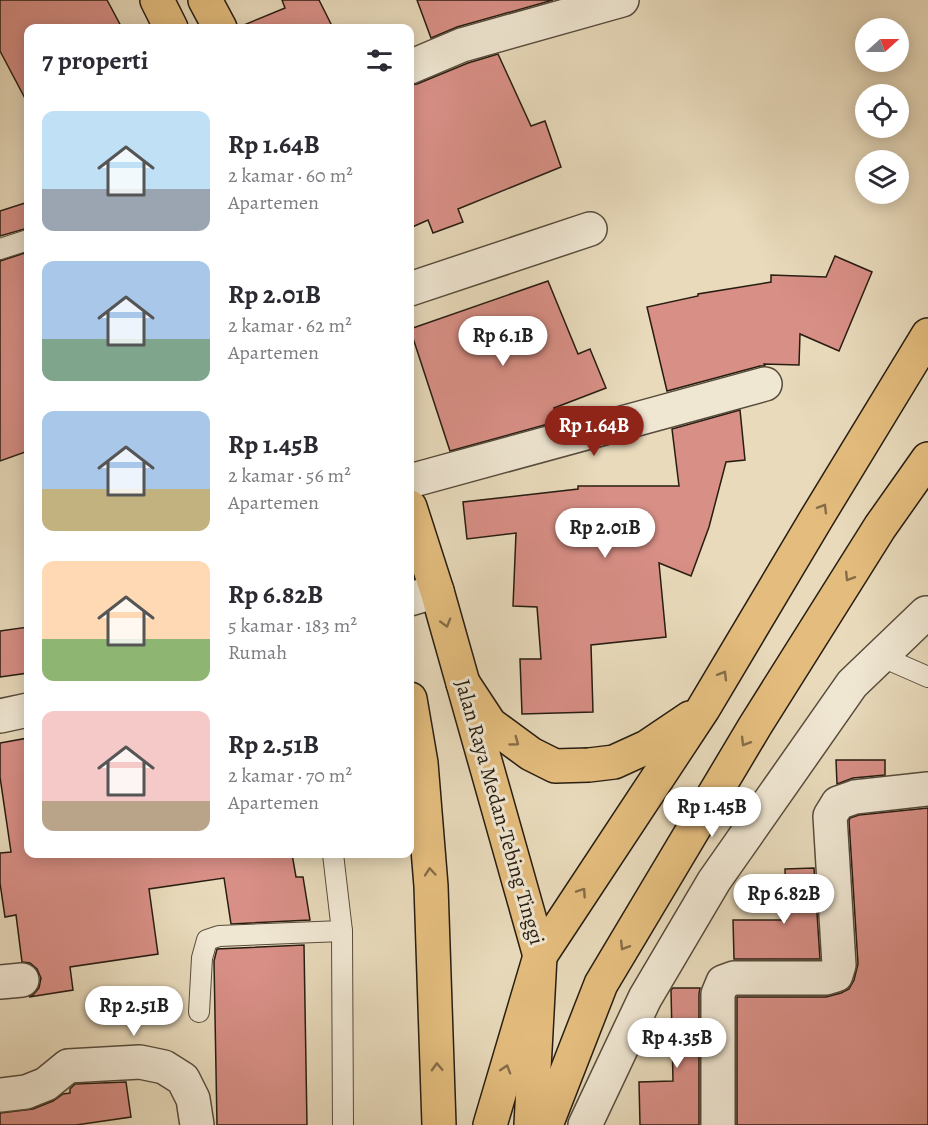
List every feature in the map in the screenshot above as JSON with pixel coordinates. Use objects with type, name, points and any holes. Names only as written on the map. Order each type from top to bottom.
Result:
[{"type":"highway","points":[[157,0],[169,24]]},
{"type":"highway","points":[[206,0],[218,24]]},
{"type":"highway","points":[[490,1125],[540,956],[703,709],[928,335]]},
{"type":"highway","points":[[546,1125],[601,984],[755,726],[880,527],[928,459]]},
{"type":"highway","points":[[880,527],[928,476]]},
{"type":"highway","name":"Jalan Raya Medan-Tebing Tinggi","points":[[414,534],[423,595],[463,683],[540,956],[531,1125]]},
{"type":"highway","points":[[463,683],[490,724],[531,754],[555,766],[614,762],[647,747],[703,709]]},
{"type":"highway","points":[[414,722],[421,763],[431,886],[439,1125]]},
{"type":"street","points":[[414,65],[462,45],[622,0]]},
{"type":"street","points":[[414,289],[590,230]]},
{"type":"street","points":[[414,480],[765,384]]},
{"type":"street","points":[[585,1125],[645,998],[714,881],[852,684],[926,613]]},
{"type":"street","points":[[0,716],[24,711]]},
{"type":"street","points":[[718,1125],[718,994],[723,982],[734,978],[826,978],[836,975],[839,965],[830,816],[838,803],[855,797],[928,789]]},
{"type":"street","points":[[0,1095],[27,1092],[46,1084],[68,1066],[140,1062],[164,1067],[183,1079],[193,1099],[197,1125]]},
{"type":"lane","points":[[0,249],[24,241]]},
{"type":"lane","points":[[880,656],[928,677]]},
{"type":"lane","points":[[333,858],[342,931],[343,1125]]},
{"type":"lane","points":[[199,1012],[202,958],[207,940],[219,936],[342,931]]},
{"type":"building","points":[[0,0],[107,0],[120,24],[24,24],[24,96],[0,51]]},
{"type":"building","points":[[282,0],[319,0],[331,24],[246,24],[285,8]]},
{"type":"building","points":[[417,0],[553,0],[457,27],[431,38]]},
{"type":"building","points":[[498,54],[531,126],[545,121],[561,167],[458,209],[463,222],[433,233],[428,220],[414,226],[414,84]]},
{"type":"building","points":[[24,203],[24,229],[0,236],[0,211]]},
{"type":"building","points":[[24,253],[24,452],[0,461],[0,261]]},
{"type":"building","points":[[835,256],[872,272],[839,351],[800,334],[799,365],[764,364],[765,366],[667,391],[647,307],[698,296],[698,294],[771,282],[771,275],[826,277]]},
{"type":"building","points":[[548,281],[578,354],[590,349],[606,388],[554,408],[559,421],[450,451],[414,341],[414,328]]},
{"type":"building","points":[[740,410],[745,460],[726,462],[709,527],[691,576],[659,563],[666,637],[591,645],[593,712],[522,714],[520,659],[541,659],[537,607],[513,606],[516,533],[467,539],[463,502],[578,489],[578,486],[679,486],[672,429]]},
{"type":"building","points":[[24,628],[24,674],[0,677],[0,631]]},
{"type":"building","points":[[24,739],[24,858],[293,858],[296,877],[303,877],[310,920],[231,924],[224,878],[149,889],[158,954],[70,967],[73,990],[29,997],[39,988],[41,978],[37,969],[30,963],[22,962],[16,915],[5,917],[0,883],[0,853],[11,852],[0,777],[0,743]]},
{"type":"building","points":[[836,760],[885,760],[885,775],[853,778],[837,784]]},
{"type":"building","points":[[928,808],[928,1125],[737,1125],[737,997],[826,997],[849,989],[858,964],[850,818],[859,815]]},
{"type":"building","points":[[814,868],[820,959],[734,959],[733,920],[786,920],[785,869]]},
{"type":"building","points":[[304,945],[307,1125],[217,1125],[214,961],[217,949]]},
{"type":"building","points":[[673,988],[700,988],[699,1125],[640,1125],[639,1082],[673,1081],[671,990]]},
{"type":"building","points":[[126,1082],[131,1117],[76,1125],[0,1125],[0,1113],[33,1109],[63,1094],[70,1093],[70,1089],[75,1084]]}]
